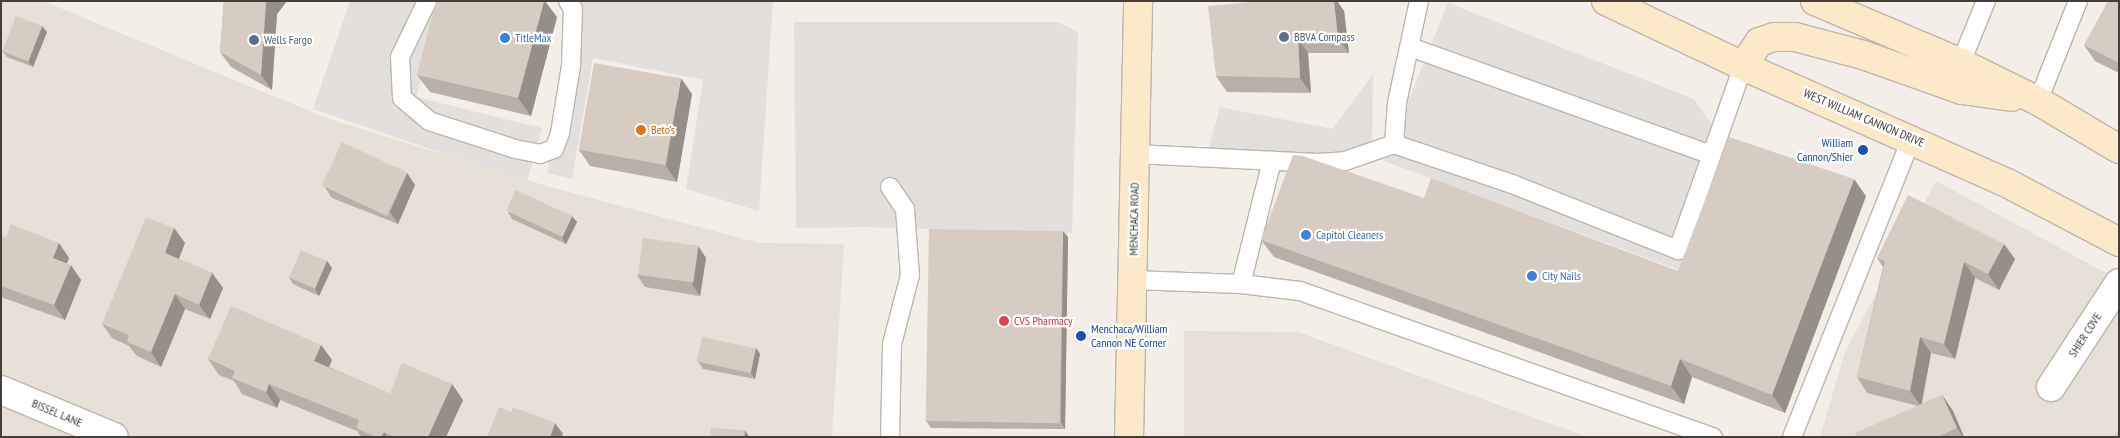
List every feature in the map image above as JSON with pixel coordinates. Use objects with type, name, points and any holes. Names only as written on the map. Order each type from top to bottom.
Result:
[{"type":"main road","name":"MENCHACA ROAD","points":[[1129,437],[1138,1]]},
{"type":"main road","name":"WEST WILLIAM CANNON DRIVE","points":[[1606,1],[1743,66],[1911,138],[2007,183],[2119,242]]},
{"type":"main road","points":[[1815,1],[1956,75]]},
{"type":"main road","points":[[1743,66],[1759,42],[1774,37],[1795,37],[1863,55],[1956,75],[2038,101],[2119,148]]},
{"type":"street","name":"SHIER COVE","points":[[2051,387],[2119,283]]},
{"type":"street","name":"BISSEL LANE","points":[[1,390],[114,437]]},
{"type":"lane","points":[[427,1],[400,57],[402,98],[429,121],[515,149],[540,154],[554,149],[560,133],[571,66],[573,9],[568,1]]},
{"type":"lane","points":[[1394,144],[1397,103],[1419,1]]},
{"type":"lane","points":[[1956,75],[1986,1]]},
{"type":"lane","points":[[2038,101],[2078,1]]},
{"type":"lane","points":[[1410,47],[1711,156]]},
{"type":"lane","points":[[1135,154],[1272,161],[1345,162],[1394,144],[1512,184],[1678,250],[1743,66]]},
{"type":"lane","points":[[1792,437],[1911,138]]},
{"type":"lane","points":[[1241,284],[1272,161]]},
{"type":"lane","points":[[890,187],[905,209],[910,275],[892,344],[890,437]]},
{"type":"lane","points":[[1133,280],[1241,284],[1300,292],[1713,437]]},
{"type":"shaded area","points":[[1,1],[43,1],[329,119],[550,187],[759,243],[844,244],[832,437],[1,437]]},
{"type":"shaded area","points":[[350,1],[445,1],[416,97],[542,128],[527,182],[313,109]]},
{"type":"shaded area","points":[[580,1],[773,1],[759,211],[686,189],[703,80],[593,58],[572,179],[547,173]]},
{"type":"shaded area","points":[[1448,3],[1694,99],[1726,145],[1682,271],[1384,161]]},
{"type":"shaded area","points":[[794,22],[1058,22],[1078,32],[1072,233],[864,227],[796,228]]},
{"type":"shaded area","points":[[1373,74],[1372,160],[1208,151],[1220,107],[1332,129]]},
{"type":"shaded area","points":[[1936,181],[2119,280],[2119,437],[1820,437],[1845,352]]},
{"type":"shaded area","points":[[1184,331],[1298,332],[1587,437],[1184,437]]},
{"type":"building","points":[[224,1],[266,1],[261,75],[220,52]]},
{"type":"building","points":[[436,1],[544,1],[518,98],[417,75]]},
{"type":"building","name":"BBVA Compass","points":[[1264,1],[1334,1],[1338,38],[1298,38],[1300,78],[1216,76],[1208,6]]},
{"type":"building","points":[[2108,1],[2119,1],[2119,63],[2084,45]]},
{"type":"building","points":[[16,16],[42,26],[29,62],[2,51]]},
{"type":"building","name":"Beto’s","points":[[594,63],[681,78],[665,165],[579,150]]},
{"type":"building","points":[[1729,137],[1854,179],[1772,395],[1680,359],[1671,386],[1261,240],[1293,155],[1303,156],[1424,198],[1431,178],[1678,271]]},
{"type":"building","points":[[342,142],[407,172],[387,216],[322,186]]},
{"type":"building","points":[[516,190],[572,216],[562,237],[506,211]]},
{"type":"building","points":[[1908,195],[2004,244],[1988,274],[1964,262],[1944,344],[1920,337],[1910,391],[1857,377],[1885,261],[1877,258]]},
{"type":"building","points":[[146,217],[174,228],[165,253],[212,273],[199,305],[175,294],[151,352],[127,342],[129,335],[102,324]]},
{"type":"building","points":[[11,224],[59,243],[53,258],[71,265],[54,305],[1,286],[1,236],[6,238]]},
{"type":"building","name":"CVS Pharmacy","points":[[929,229],[1063,231],[1060,423],[926,421]]},
{"type":"building","points":[[643,238],[698,246],[693,282],[638,275]]},
{"type":"building","points":[[301,250],[327,261],[315,289],[289,278]]},
{"type":"building","points":[[231,306],[321,345],[314,361],[390,394],[402,363],[452,384],[428,437],[395,437],[384,432],[381,437],[376,437],[356,428],[359,420],[269,384],[266,392],[232,378],[235,371],[208,359]]},
{"type":"building","points":[[702,337],[756,348],[751,373],[697,361]]},
{"type":"building","points":[[1942,395],[1957,428],[1937,437],[1857,437],[1855,433]]},
{"type":"building","points":[[499,407],[511,412],[513,407],[555,423],[550,437],[487,437]]},
{"type":"building","points":[[711,428],[745,430],[744,437],[710,437]]},
{"type":"building","points":[[2119,429],[2119,437],[2113,437]]},
{"type":"place","name":"BBVA Compass","points":[[1284,37]]},
{"type":"place","name":"TitleMax","points":[[505,38]]},
{"type":"place","name":"Wells Fargo","points":[[254,40]]},
{"type":"place","name":"Beto’s","points":[[641,130]]},
{"type":"place","name":"William Cannon/Shier","points":[[1863,150]]},
{"type":"place","name":"Capitol Cleaners","points":[[1306,235]]},
{"type":"place","name":"City Nails","points":[[1532,276]]},
{"type":"place","name":"CVS Pharmacy","points":[[1004,321]]},
{"type":"place","name":"Menchaca/William Cannon NE Corner","points":[[1081,336]]}]
